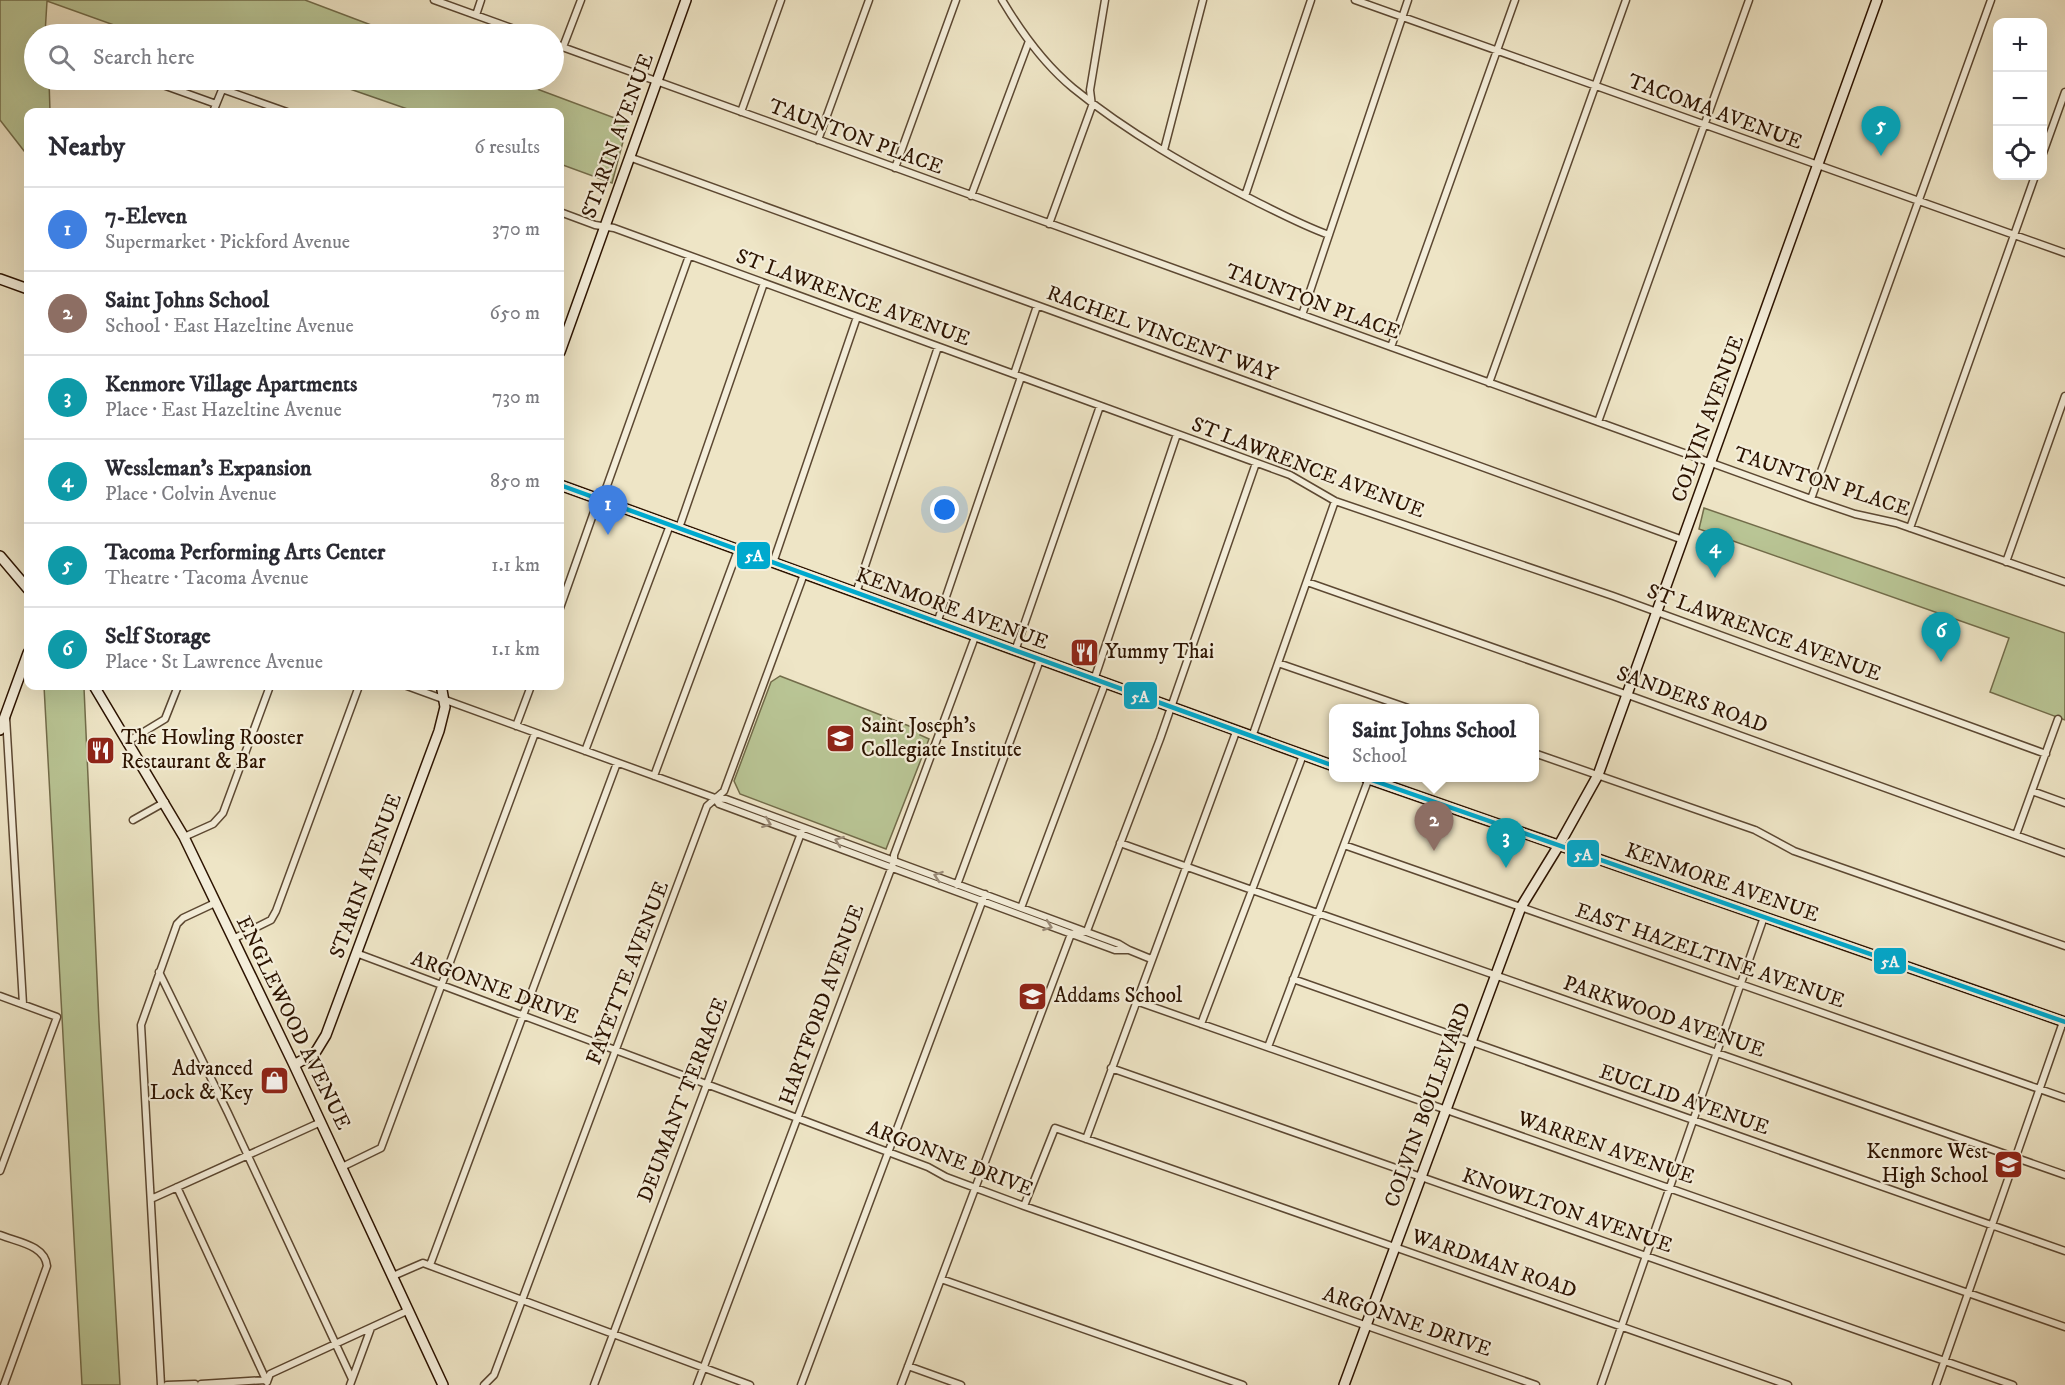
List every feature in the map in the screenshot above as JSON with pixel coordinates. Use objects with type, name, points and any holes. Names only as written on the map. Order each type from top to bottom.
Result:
[{"type":"street","points":[[434,0],[501,24]]},
{"type":"street","points":[[476,15],[482,0]]},
{"type":"street","points":[[564,44],[581,0]]},
{"type":"street","name":"STARIN AVENUE","points":[[564,341],[686,0]]},
{"type":"street","points":[[741,112],[781,0]]},
{"type":"street","points":[[818,140],[869,0]]},
{"type":"street","points":[[895,168],[956,0]]},
{"type":"street","points":[[1002,0],[1029,41],[1059,74],[1092,102],[1164,150],[1245,196],[1329,235]]},
{"type":"street","points":[[1049,224],[1091,109],[1090,90],[1105,0]]},
{"type":"street","points":[[1164,150],[1203,0]]},
{"type":"street","points":[[1245,196],[1311,0]]},
{"type":"street","name":"TACOMA AVENUE","points":[[1355,0],[2065,253]]},
{"type":"street","points":[[1302,315],[1408,0]]},
{"type":"street","points":[[1391,347],[1515,0]]},
{"type":"street","points":[[1489,383],[1626,0]]},
{"type":"street","points":[[1598,422],[1749,0]]},
{"type":"street","name":"COLVIN AVENUE","points":[[1559,845],[1598,775],[1877,0]]},
{"type":"street","points":[[1812,499],[1991,0]]},
{"type":"street","points":[[971,196],[1029,41]]},
{"type":"street","name":"TAUNTON PLACE","points":[[564,47],[1812,499],[1855,514],[1910,528],[2065,582]]},
{"type":"street","points":[[177,90],[216,104]]},
{"type":"street","points":[[214,108],[222,90]]},
{"type":"street","points":[[225,90],[276,108]]},
{"type":"street","points":[[2047,144],[2065,92]]},
{"type":"street","name":"RACHEL VINCENT WAY","points":[[629,157],[1683,540]]},
{"type":"street","points":[[1910,528],[2035,180]]},
{"type":"street","name":"ST LAWRENCE AVENUE","points":[[564,213],[764,283],[1256,463],[1296,478],[1335,501],[1857,684],[2046,754]]},
{"type":"street","points":[[564,597],[596,506],[604,494],[689,256]]},
{"type":"street","points":[[0,279],[24,288]]},
{"type":"street","points":[[585,751],[674,527],[764,283]]},
{"type":"street","points":[[937,622],[1017,376],[1037,306]]},
{"type":"street","points":[[773,563],[857,317]]},
{"type":"street","points":[[856,593],[939,347]]},
{"type":"street","points":[[2006,562],[2065,396]]},
{"type":"street","points":[[1015,651],[1100,406]]},
{"type":"street","points":[[1094,680],[1177,434]]},
{"type":"street","points":[[1087,931],[1171,708],[1256,463]]},
{"type":"street","name":"KENMORE AVENUE","points":[[564,486],[1329,764]]},
{"type":"street","points":[[1252,737],[1335,501]]},
{"type":"street","points":[[654,776],[738,550]]},
{"type":"street","points":[[0,556],[24,584]]},
{"type":"street","name":"FAYETTE AVENUE","points":[[484,1385],[494,1375],[707,806],[724,791],[804,574]]},
{"type":"street","name":"SANDERS ROAD","points":[[1307,582],[2065,853]]},
{"type":"street","name":"HARTFORD AVENUE","points":[[697,1385],[894,861],[894,855],[975,637]]},
{"type":"street","points":[[955,892],[1040,660]]},
{"type":"street","points":[[1278,663],[1396,704]]},
{"type":"street","points":[[0,730],[24,664]]},
{"type":"street","points":[[1018,915],[1105,684]]},
{"type":"street","name":"ENGLEWOOD AVENUE","points":[[96,690],[184,837],[321,1122],[443,1385]]},
{"type":"street","points":[[127,742],[165,718],[176,690]]},
{"type":"street","points":[[184,837],[213,824],[223,813],[269,690]]},
{"type":"street","points":[[233,939],[270,920],[276,911],[358,690]]},
{"type":"street","points":[[419,690],[1022,906],[1151,959]]},
{"type":"street","name":"STARIN AVENUE","points":[[294,1065],[315,1053],[321,1045],[439,731],[445,707],[443,690]]},
{"type":"street","points":[[516,726],[530,690]]},
{"type":"street","points":[[6,714],[23,1004]]},
{"type":"street","points":[[2016,835],[2058,718]]},
{"type":"street","points":[[1086,1139],[1236,732]]},
{"type":"street","points":[[342,1167],[381,1148],[536,733]]},
{"type":"street","points":[[1201,1024],[1303,755]]},
{"type":"street","points":[[1539,755],[1761,832],[1794,851],[2065,946]]},
{"type":"street","points":[[430,1265],[617,762]]},
{"type":"street","points":[[1268,1047],[1367,782]]},
{"type":"street","name":"KENMORE AVENUE","points":[[1379,782],[2064,1022]]},
{"type":"street","points":[[2032,791],[2065,803]]},
{"type":"street","points":[[715,798],[719,804],[800,836],[1115,950],[1129,951]]},
{"type":"street","points":[[133,820],[165,802]]},
{"type":"street","name":"DEUMANT TERRACE","points":[[594,1385],[803,828]]},
{"type":"street","name":"PARKWOOD AVENUE","points":[[1120,843],[2065,1175]]},
{"type":"street","name":"EAST HAZELTINE AVENUE","points":[[1344,845],[2065,1098]]},
{"type":"street","name":"COLVIN BOULEVARD","points":[[1344,1385],[1521,907],[1559,845]]},
{"type":"street","points":[[801,1385],[985,894]]},
{"type":"street","points":[[161,1385],[141,1025],[175,927],[180,921],[215,903]]},
{"type":"street","points":[[1601,1385],[1764,917]]},
{"type":"street","points":[[1071,934],[1087,931]]},
{"type":"street","points":[[901,1385],[1071,934]]},
{"type":"street","name":"ARGONNE DRIVE","points":[[356,953],[928,1167],[946,1177],[1024,1206],[1536,1385]]},
{"type":"street","points":[[159,972],[248,1155],[351,1382]]},
{"type":"street","name":"EUCLID AVENUE","points":[[1293,979],[2065,1251]]},
{"type":"street","points":[[0,996],[57,1017],[0,1172]]},
{"type":"street","name":"WARREN AVENUE","points":[[1136,1001],[2065,1327]]},
{"type":"street","points":[[1936,1385],[2064,1022]]},
{"type":"street","name":"KNOWLTON AVENUE","points":[[1111,1068],[2013,1385]]},
{"type":"street","points":[[151,1199],[321,1122]]},
{"type":"street","name":"WARDMAN ROAD","points":[[1024,1206],[1055,1128],[1788,1385]]},
{"type":"street","points":[[177,1187],[266,1382]]},
{"type":"street","points":[[0,1235],[38,1250],[46,1257],[47,1266],[4,1385]]},
{"type":"street","points":[[393,1276],[423,1263],[430,1265],[750,1385]]},
{"type":"street","points":[[941,1279],[1243,1385]]},
{"type":"street","points":[[266,1382],[270,1374],[409,1310]]},
{"type":"street","points":[[351,1382],[371,1328]]},
{"type":"street","points":[[908,1366],[962,1385]]},
{"type":"street","points":[[167,1385],[266,1382]]},
{"type":"green space","points":[[0,0],[305,0],[369,24],[111,24],[47,1],[46,24],[24,24],[24,90],[49,90],[50,108],[24,108],[24,151],[0,120]]},
{"type":"green space","points":[[353,90],[540,90],[628,123],[612,183],[564,165],[564,108],[404,108]]},
{"type":"green space","points":[[1704,508],[2065,633],[2065,720],[1990,692],[2009,638],[1699,529]]},
{"type":"green space","points":[[780,676],[922,731],[920,735],[929,739],[886,849],[740,794],[734,781],[771,682]]},
{"type":"green space","points":[[44,690],[84,690],[99,1022],[120,1385],[82,1385]]},
{"type":"transit line","name":"5A","points":[[564,486],[1329,764]]},
{"type":"transit line","name":"5A","points":[[1377,782],[2065,1022]]},
{"type":"place","name":"Tacoma Performing Arts Center","points":[[1881,156]]},
{"type":"place","name":"7-Eleven","points":[[608,535]]},
{"type":"place","name":"Wessleman's Expansion","points":[[1715,578]]},
{"type":"place","name":"Yummy Thai","points":[[1084,652]]},
{"type":"place","name":"Self Storage","points":[[1941,662]]},
{"type":"place","name":"Saint Joseph's Collegiate Institute","points":[[840,738]]},
{"type":"place","name":"The Howling Rooster Restaurant & Bar","points":[[100,750]]},
{"type":"place","name":"Saint Johns School","points":[[1434,851]]},
{"type":"place","name":"Kenmore Village Apartments","points":[[1506,868]]},
{"type":"place","name":"Addams School","points":[[1033,996]]},
{"type":"place","name":"Advanced Lock & Key","points":[[274,1081]]},
{"type":"place","name":"Kenmore West High School","points":[[2009,1164]]}]
